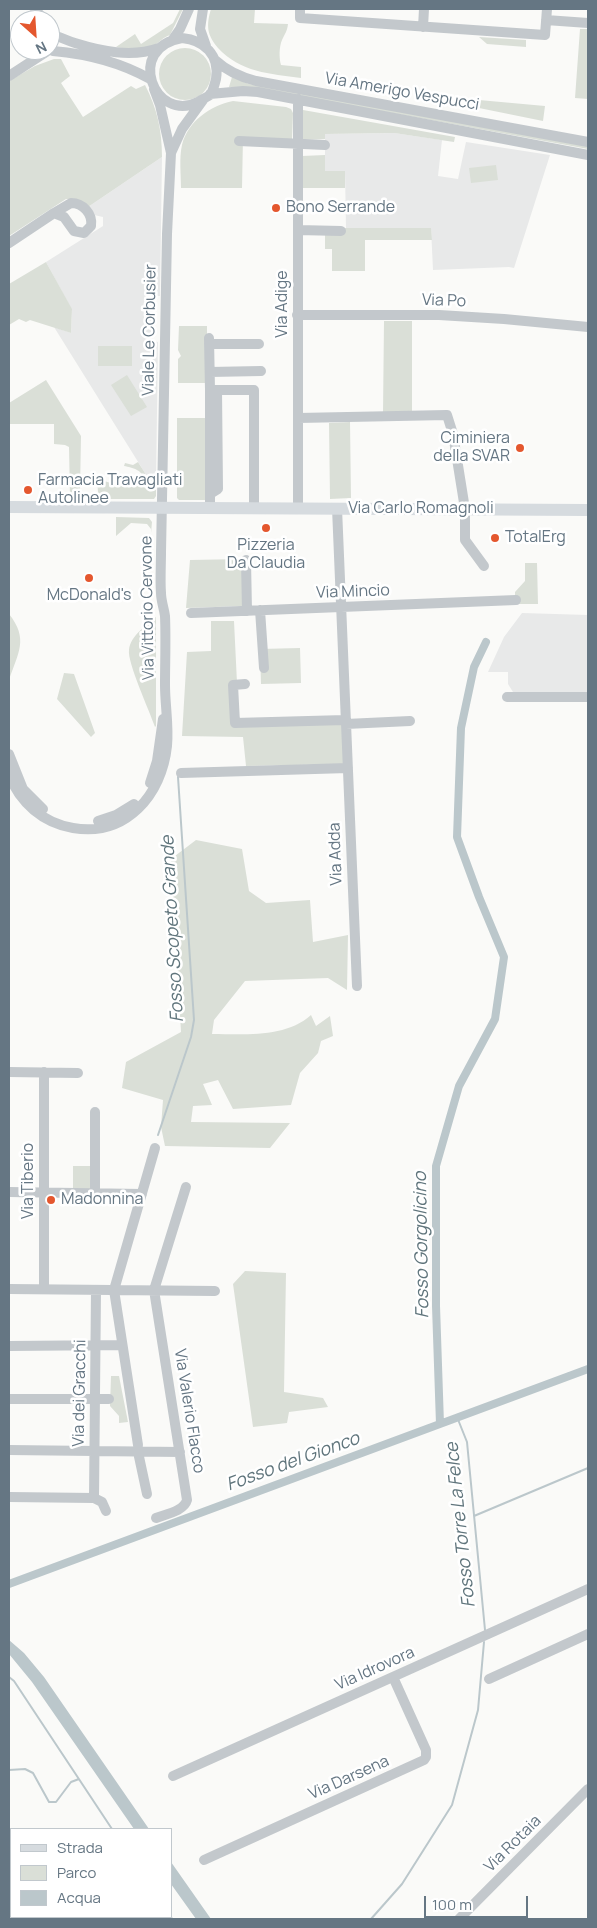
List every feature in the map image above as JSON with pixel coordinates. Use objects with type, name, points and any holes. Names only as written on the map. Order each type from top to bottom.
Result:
[{"type":"main road","name":"Via Carlo Romagnoli","points":[[9,507],[588,510]]},
{"type":"street","points":[[60,36],[84,45],[118,52],[144,52],[158,48],[173,39],[190,9]]},
{"type":"street","points":[[60,53],[118,63],[152,84],[168,102],[177,105],[194,104],[207,96],[215,82],[217,71],[215,60],[206,47],[200,28],[203,9]]},
{"type":"street","points":[[423,27],[424,9]]},
{"type":"street","points":[[300,14],[423,27],[545,35],[547,9]]},
{"type":"street","points":[[546,20],[588,23]]},
{"type":"street","points":[[173,39],[191,38],[206,47]]},
{"type":"street","points":[[152,84],[149,68],[152,57],[158,48]]},
{"type":"street","points":[[9,76],[33,60]]},
{"type":"street","name":"Via Amerigo Vespucci","points":[[215,60],[232,73],[256,81],[588,142]]},
{"type":"street","name":"Viale Le Corbusier","points":[[152,84],[160,105],[171,153],[167,234],[162,507]]},
{"type":"street","name":"Via Amerigo Vespucci","points":[[207,96],[243,91],[298,99],[588,155]]},
{"type":"street","name":"Viale Le Corbusier","points":[[171,153],[182,130],[207,96]]},
{"type":"street","name":"Via Adige","points":[[298,99],[298,508]]},
{"type":"street","points":[[239,141],[325,145]]},
{"type":"street","points":[[9,242],[54,213]]},
{"type":"street","points":[[298,230],[341,231]]},
{"type":"street","name":"Via Po","points":[[297,315],[439,315],[498,318],[588,327]]},
{"type":"street","points":[[210,508],[210,494],[218,489],[209,341],[259,344]]},
{"type":"street","points":[[210,372],[261,372]]},
{"type":"street","points":[[213,390],[254,390],[254,508]]},
{"type":"street","points":[[298,418],[447,415],[452,434],[464,509],[465,540],[484,566]]},
{"type":"street","name":"Via Vittorio Cervone","points":[[9,775],[14,786],[27,804],[47,819],[74,828],[90,828],[119,822],[140,807],[153,792],[162,772],[167,747],[165,614],[161,596],[162,507]]},
{"type":"street","name":"Via Adda","points":[[337,508],[357,986]]},
{"type":"street","points":[[246,560],[248,611]]},
{"type":"street","name":"Via Mincio","points":[[191,613],[516,600]]},
{"type":"street","points":[[260,610],[264,668]]},
{"type":"street","points":[[245,684],[233,685],[235,723],[410,721]]},
{"type":"street","points":[[507,697],[588,697]]},
{"type":"street","name":"Via Vittorio Cervone","points":[[9,754],[23,789],[44,810],[58,817],[76,822],[107,819],[132,805],[146,791],[151,782],[157,761],[159,737],[165,708]]},
{"type":"street","points":[[182,773],[348,768]]},
{"type":"street","points":[[9,1072],[78,1073]]},
{"type":"street","name":"Via Tiberio","points":[[44,1072],[44,1289]]},
{"type":"street","points":[[94,1193],[95,1112]]},
{"type":"street","points":[[147,1494],[138,1448],[114,1290],[155,1148]]},
{"type":"street","points":[[154,1290],[186,1187]]},
{"type":"street","points":[[9,1192],[142,1194]]},
{"type":"street","points":[[9,1288],[215,1291]]},
{"type":"street","name":"Via dei Gracchi","points":[[94,1498],[96,1290]]},
{"type":"street","name":"Via Valerio Flacco","points":[[154,1290],[187,1498],[186,1504],[181,1508],[156,1518]]},
{"type":"street","points":[[9,1346],[122,1345]]},
{"type":"street","points":[[9,1399],[109,1399]]},
{"type":"street","points":[[9,1450],[95,1451],[138,1448],[180,1452]]},
{"type":"street","points":[[9,1497],[94,1498],[102,1502],[106,1511]]},
{"type":"street","name":"Via Idrovora","points":[[173,1776],[588,1589]]},
{"type":"street","points":[[489,1679],[588,1634]]},
{"type":"street","name":"Via Darsena","points":[[204,1860],[424,1760],[426,1750],[394,1677]]},
{"type":"street","name":"Via Rotaia","points":[[459,1919],[588,1789]]},
{"type":"shaded area","points":[[394,133],[442,140],[438,176],[458,179],[466,142],[550,155],[514,268],[433,270],[431,228],[346,228],[345,172],[325,171],[325,134]]},
{"type":"shaded area","points":[[162,157],[160,296],[153,296],[153,341],[158,342],[156,480],[145,479],[145,473],[54,327],[71,333],[72,310],[46,262],[103,226],[103,217],[94,215],[88,207]]},
{"type":"shaded area","points":[[522,613],[588,615],[588,701],[518,700],[508,684],[508,672],[488,672],[504,637]]},
{"type":"green space","points":[[180,9],[183,9],[170,35],[155,45],[140,49],[116,47],[135,34],[141,44],[173,23]]},
{"type":"green space","points":[[211,9],[255,9],[254,23],[288,24],[280,46],[281,65],[301,67],[301,78],[256,70],[246,67],[227,56],[218,48],[208,30]]},
{"type":"green space","points":[[580,29],[588,29],[588,99],[575,98]]},
{"type":"green space","points":[[479,37],[526,40],[526,47],[487,44]]},
{"type":"green space","points":[[185,48],[195,50],[203,56],[209,64],[211,74],[209,84],[203,92],[195,98],[185,100],[175,98],[167,92],[161,84],[159,74],[161,64],[167,56],[175,50]]},
{"type":"green space","points":[[61,59],[70,76],[61,83],[83,117],[131,86],[136,89],[145,85],[153,102],[158,120],[162,157],[88,207],[72,199],[66,199],[9,236],[9,81],[35,66],[51,60]]},
{"type":"green space","points":[[232,77],[249,84],[588,146],[588,149],[267,90],[229,87]]},
{"type":"green space","points":[[479,100],[545,106],[543,121],[479,108]]},
{"type":"green space","points":[[233,101],[291,109],[293,113],[292,140],[243,137],[242,188],[181,188],[181,150],[189,129],[208,111]]},
{"type":"green space","points":[[303,110],[455,137],[454,142],[394,133],[325,134],[325,139],[301,140]]},
{"type":"green space","points":[[325,155],[325,171],[345,171],[345,188],[302,188],[302,156]]},
{"type":"green space","points":[[496,165],[498,180],[471,183],[469,168]]},
{"type":"green space","points":[[325,228],[431,228],[432,240],[365,240],[365,271],[332,271],[332,249],[325,249]]},
{"type":"green space","points":[[46,262],[72,309],[71,333],[30,320],[26,322],[19,319],[9,325],[9,284]]},
{"type":"green space","points":[[384,321],[412,321],[412,413],[383,413]]},
{"type":"green space","points":[[179,326],[207,326],[207,383],[178,383],[178,359],[181,356],[178,350]]},
{"type":"green space","points":[[98,346],[132,346],[132,366],[98,366]]},
{"type":"green space","points":[[127,375],[147,407],[131,416],[111,385]]},
{"type":"green space","points":[[46,380],[81,436],[80,491],[76,497],[70,497],[69,447],[54,444],[54,424],[9,424],[9,403]]},
{"type":"green space","points":[[177,418],[206,418],[207,500],[179,500],[177,498]]},
{"type":"green space","points":[[350,422],[351,498],[330,499],[329,423]]},
{"type":"green space","points":[[138,462],[145,473],[145,479],[156,480],[156,496],[154,499],[99,499],[95,495],[98,492],[97,479],[129,487],[140,484],[144,480],[141,473],[131,467],[124,466],[125,463],[133,465]]},
{"type":"green space","points":[[116,517],[149,518],[152,522],[151,533],[151,529],[147,524],[131,523],[116,536]]},
{"type":"green space","points":[[243,559],[244,606],[186,608],[190,560]]},
{"type":"green space","points":[[525,563],[537,563],[538,604],[515,604],[515,592],[525,581]]},
{"type":"green space","points":[[9,614],[19,631],[20,646],[9,680]]},
{"type":"green space","points":[[156,617],[155,727],[135,676],[129,650],[132,640]]},
{"type":"green space","points":[[211,621],[234,621],[237,683],[232,726],[344,722],[346,764],[246,766],[243,737],[182,736],[187,652],[211,651]]},
{"type":"green space","points":[[300,648],[301,683],[261,684],[260,649]]},
{"type":"green space","points":[[64,673],[74,674],[95,733],[91,737],[57,699]]},
{"type":"green space","points":[[196,840],[242,849],[249,891],[266,903],[310,900],[313,942],[348,935],[347,990],[328,978],[245,981],[214,1020],[212,1034],[251,1034],[289,1028],[311,1015],[316,1026],[330,1016],[333,1036],[321,1041],[318,1053],[300,1073],[291,1105],[233,1109],[218,1080],[203,1084],[212,1105],[193,1106],[191,1122],[290,1123],[270,1148],[165,1146],[161,1127],[163,1100],[122,1088],[126,1062],[181,1032],[171,859]]},
{"type":"green space","points":[[73,1166],[92,1166],[92,1190],[73,1190]]},
{"type":"green space","points":[[245,1271],[286,1273],[284,1392],[323,1398],[328,1407],[289,1412],[287,1423],[253,1427],[233,1284]]},
{"type":"green space","points":[[111,1376],[119,1376],[128,1422],[119,1423],[119,1416],[110,1406]]},
{"type":"water","points":[[9,1640],[24,1653],[44,1677],[148,1828],[133,1828],[32,1682],[9,1654]]},
{"type":"water","points":[[172,1863],[211,1919],[196,1919],[172,1885]]},
{"type":"waterway","name":"Fosso Gorgolicino","points":[[440,1424],[436,1306],[436,1166],[459,1086],[495,1019],[504,957],[457,837],[461,728],[474,667],[486,642]]},
{"type":"waterway","name":"Fosso Scopeto Grande","points":[[158,1135],[191,1037],[194,1020],[178,777]]},
{"type":"waterway","name":"Fosso del Gionco","points":[[9,1584],[588,1369]]},
{"type":"waterway","name":"Fosso Torre La Felce","points":[[457,1417],[467,1442],[485,1630]]},
{"type":"waterway","points":[[474,1516],[588,1468]]},
{"type":"waterway","name":"Fosso Torre La Felce","points":[[371,1919],[402,1884],[452,1805],[478,1710],[484,1642]]},
{"type":"waterway","points":[[9,1677],[14,1681],[111,1828]]},
{"type":"waterway","points":[[9,1770],[25,1769],[33,1773],[49,1802],[56,1802],[71,1782],[79,1779]]},
{"type":"place","name":"Bono Serrande","points":[[276,208]]},
{"type":"place","name":"Ciminiera della SVAR","points":[[520,448]]},
{"type":"place","name":"Farmacia Travagliati Autolinee","points":[[28,490]]},
{"type":"place","name":"Pizzeria Da Claudia","points":[[266,528]]},
{"type":"place","name":"TotalErg","points":[[495,538]]},
{"type":"place","name":"McDonald's","points":[[89,578]]},
{"type":"place","name":"Madonnina","points":[[51,1200]]}]
